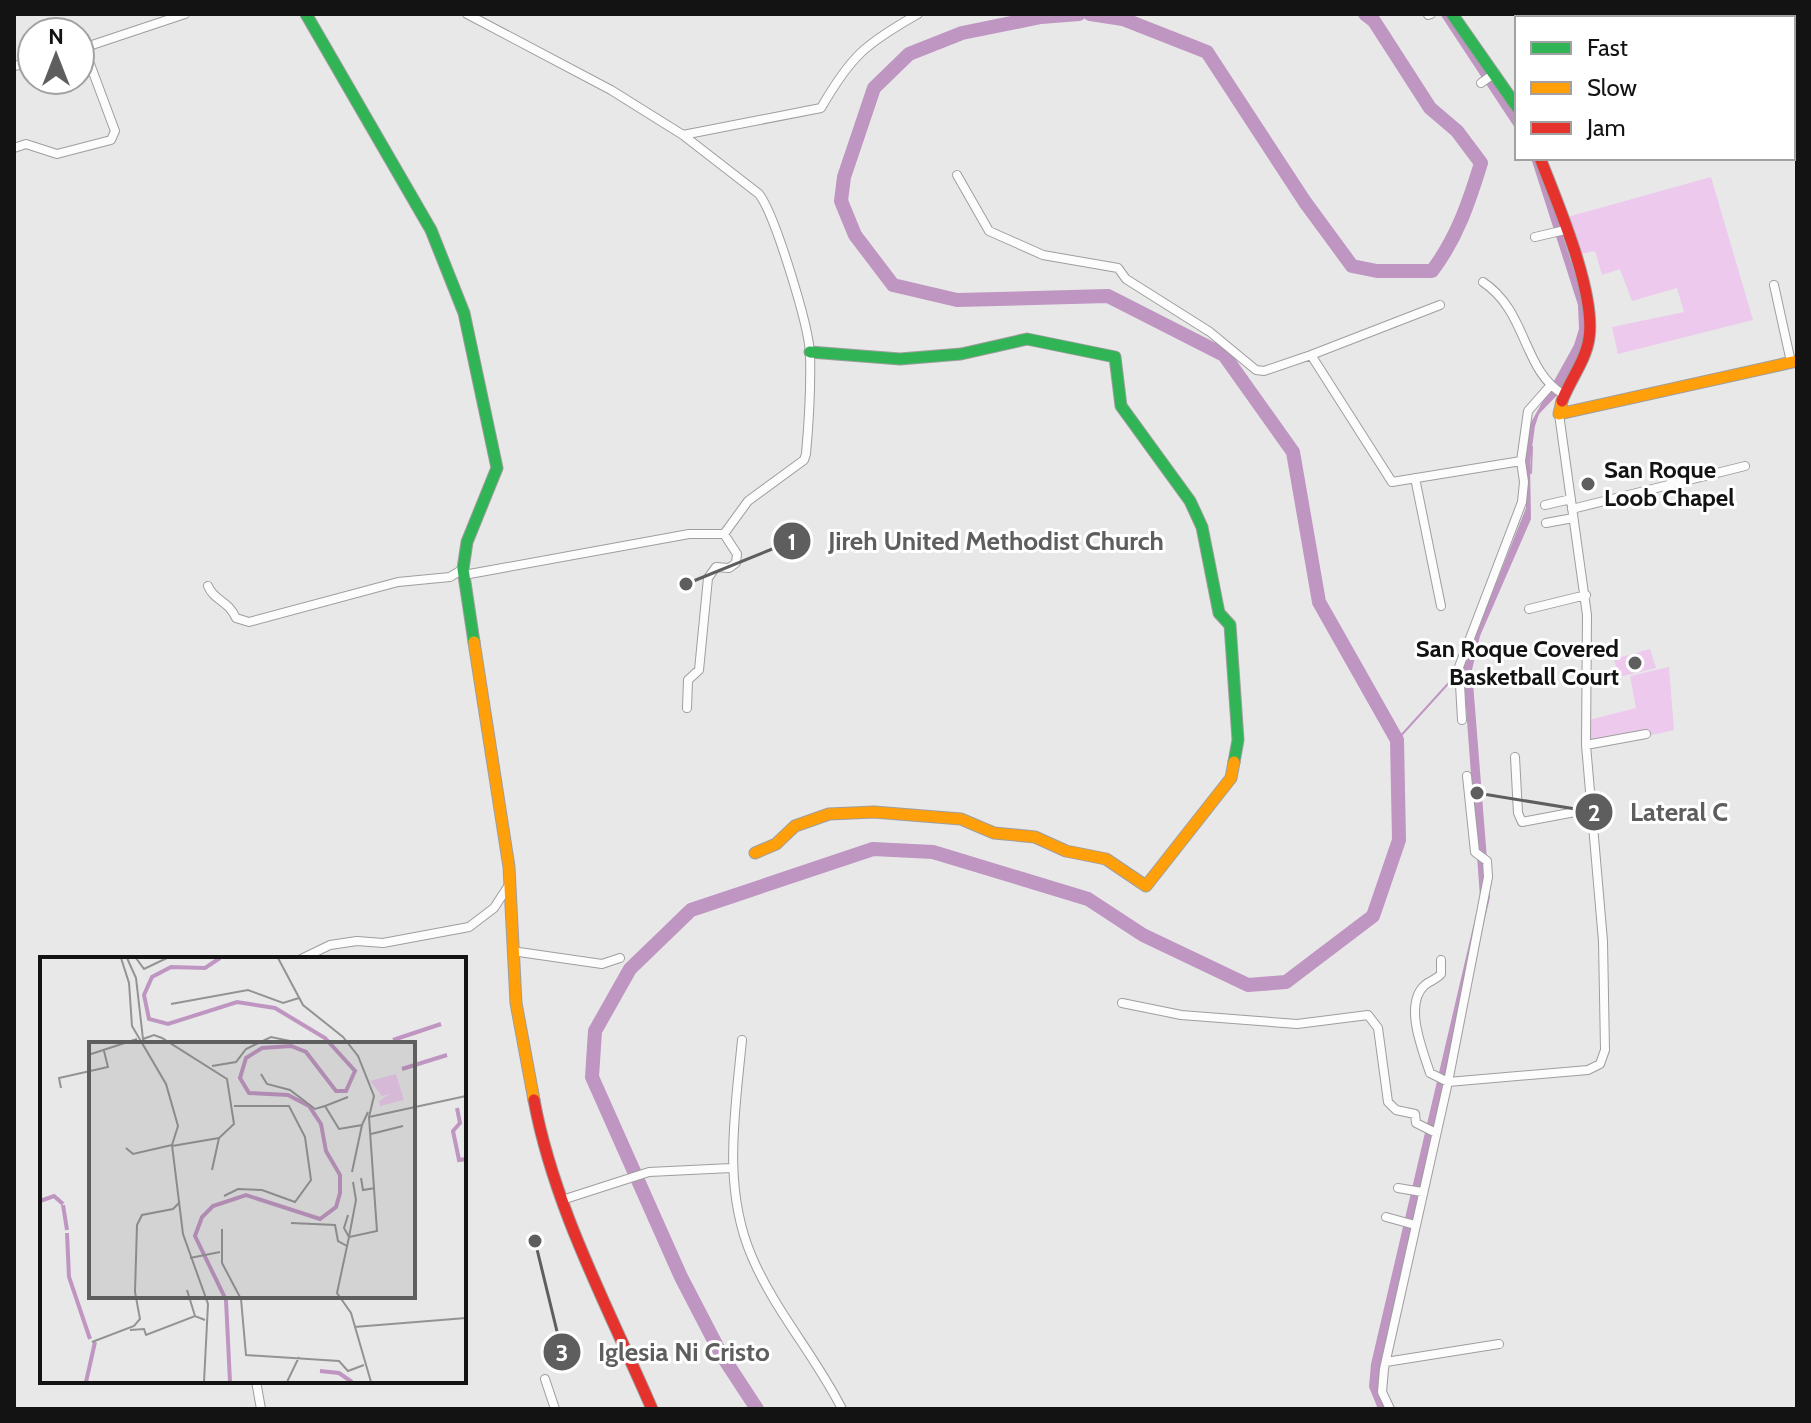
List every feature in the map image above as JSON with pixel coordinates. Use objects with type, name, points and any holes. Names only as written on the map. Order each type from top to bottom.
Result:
[{"type":"street","points":[[96,44],[185,14]]},
{"type":"street","points":[[306,14],[431,230],[464,313],[497,468],[467,542],[464,572],[510,884],[512,951],[525,1066],[541,1139],[562,1200],[652,1409]]},
{"type":"street","points":[[467,14],[583,73],[683,135],[759,194],[767,205],[806,328],[810,352],[809,422],[804,460],[748,501],[724,534]]},
{"type":"street","points":[[683,135],[821,108],[845,66],[861,50],[876,37],[918,14]]},
{"type":"street","points":[[1452,14],[1515,104]]},
{"type":"street","points":[[1481,83],[1493,74]]},
{"type":"street","points":[[14,148],[26,144],[57,154],[111,140],[115,131],[96,84]]},
{"type":"street","points":[[1441,960],[1441,974],[1424,986],[1417,999],[1417,1035],[1430,1073],[1444,1079],[1576,1073],[1594,1068],[1604,1058],[1605,987],[1586,745],[1586,595],[1559,414],[1562,394],[1589,337],[1586,300],[1561,231],[1541,160]]},
{"type":"street","points":[[957,175],[989,231],[1043,255],[1118,268],[1126,279],[1210,332],[1256,370],[1264,371],[1311,355],[1440,305]]},
{"type":"street","points":[[1535,237],[1561,231]]},
{"type":"street","points":[[1483,282],[1509,305],[1550,386],[1562,394]]},
{"type":"street","points":[[1559,414],[1794,362],[1774,285]]},
{"type":"street","points":[[755,853],[776,844],[795,826],[829,814],[874,812],[961,819],[994,833],[1035,837],[1066,851],[1106,859],[1146,886],[1231,778],[1236,764],[1237,713],[1230,625],[1219,613],[1202,527],[1190,501],[1121,406],[1115,357],[1027,339],[961,354],[900,359],[810,352]]},
{"type":"street","points":[[1311,355],[1392,482],[1521,461]]},
{"type":"street","points":[[1462,720],[1459,667],[1522,502],[1524,482],[1521,461],[1528,411],[1550,386]]},
{"type":"street","points":[[1546,523],[1572,513],[1745,466]]},
{"type":"street","points":[[1415,478],[1441,606]]},
{"type":"street","points":[[1545,505],[1571,499]]},
{"type":"street","points":[[208,586],[213,594],[230,604],[236,618],[249,622],[398,582],[450,577],[464,572],[689,534],[724,534]]},
{"type":"street","points":[[687,708],[688,680],[699,670],[708,578],[716,567],[729,568],[736,563],[737,554],[724,534]]},
{"type":"street","points":[[1529,609],[1586,595]]},
{"type":"street","points":[[1586,745],[1646,734]]},
{"type":"street","points":[[1515,757],[1518,813],[1522,822],[1591,809]]},
{"type":"street","points":[[1390,1409],[1382,1392],[1410,1223],[1487,893],[1487,861],[1481,858],[1467,776]]},
{"type":"street","points":[[305,957],[330,945],[357,941],[383,943],[469,927],[494,908],[510,884]]},
{"type":"street","points":[[512,951],[602,964],[620,958]]},
{"type":"street","points":[[1122,1003],[1181,1015],[1297,1024],[1368,1015],[1378,1028],[1388,1102],[1396,1110],[1415,1114],[1416,1123],[1432,1132]]},
{"type":"street","points":[[742,1040],[731,1168],[741,1227],[752,1259],[842,1409]]},
{"type":"street","points":[[562,1200],[649,1172],[731,1168]]},
{"type":"street","points":[[1398,1188],[1418,1192]]},
{"type":"street","points":[[1386,1217],[1410,1223]]},
{"type":"street","points":[[1386,1362],[1499,1344]]},
{"type":"street","points":[[545,1379],[555,1409]]},
{"type":"street","points":[[256,1383],[261,1409]]},
{"type":"shaded area","points":[[1440,14],[1449,14],[1515,109],[1515,128]]},
{"type":"shaded area","points":[[1532,160],[1539,160],[1585,305],[1586,338],[1563,389],[1539,414],[1530,462],[1531,519],[1480,636],[1472,670],[1490,897],[1383,1354],[1378,1393],[1386,1409],[1378,1409],[1369,1387],[1371,1364],[1480,897],[1463,666],[1526,508],[1524,463],[1529,426],[1574,345],[1579,329],[1578,305]]},
{"type":"shaded area","points":[[1711,177],[1753,320],[1618,354],[1612,327],[1684,312],[1677,288],[1632,301],[1620,269],[1602,275],[1595,251],[1576,255],[1564,218]]},
{"type":"shaded area","name":"San Roque Covered Basketball Court","points":[[1650,649],[1656,668],[1619,677],[1614,659]]},
{"type":"shaded area","points":[[1669,667],[1674,730],[1589,749],[1589,720],[1636,708],[1630,676]]},
{"type":"waterway","points":[[757,1409],[721,1354],[681,1277],[592,1077],[595,1031],[630,969],[691,910],[873,849],[933,852],[1088,899],[1143,935],[1248,985],[1286,982],[1373,916],[1399,840],[1397,740],[1319,602],[1293,452],[1224,355],[1108,296],[957,300],[893,285],[855,235],[841,201],[844,177],[874,88],[909,54],[962,33],[1041,17],[1079,14]]},
{"type":"waterway","points":[[1090,14],[1123,19],[1207,52],[1305,202],[1352,266],[1377,271],[1432,271],[1455,233],[1481,163],[1457,131],[1430,108],[1374,21],[1365,14]]},
{"type":"waterway","points":[[1531,473],[1532,447]]},
{"type":"waterway","points":[[1397,740],[1455,676]]},
{"type":"waterway","points":[[1471,685],[1473,719]]},
{"type":"traffic: fast","points":[[306,14],[431,230],[464,313],[497,468],[467,542],[463,569],[474,642]]},
{"type":"traffic: fast","points":[[1452,14],[1515,104]]},
{"type":"traffic: fast","points":[[810,352],[900,359],[961,354],[1027,339],[1115,357],[1121,406],[1190,501],[1202,527],[1219,613],[1230,625],[1238,740],[1234,762]]},
{"type":"traffic: slow","points":[[1562,401],[1559,414],[1797,361]]},
{"type":"traffic: slow","points":[[474,642],[509,867],[516,1003],[534,1100]]},
{"type":"traffic: slow","points":[[755,853],[776,844],[795,826],[829,814],[874,812],[961,819],[994,833],[1035,837],[1066,851],[1106,859],[1146,886],[1231,778],[1234,762]]},
{"type":"traffic: jam","points":[[1541,160],[1574,247],[1590,319],[1585,354],[1562,401]]},
{"type":"traffic: jam","points":[[534,1100],[543,1140],[569,1219],[652,1409]]},
{"type":"place","name":"San Roque Loob Chapel","points":[[1588,484]]},
{"type":"place","name":"Jireh United Methodist Church","points":[[686,584]]},
{"type":"place","name":"San Roque Covered Basketball Court","points":[[1635,663]]},
{"type":"place","name":"Lateral C","points":[[1477,793]]},
{"type":"place","name":"Iglesia Ni Cristo","points":[[535,1241]]}]
